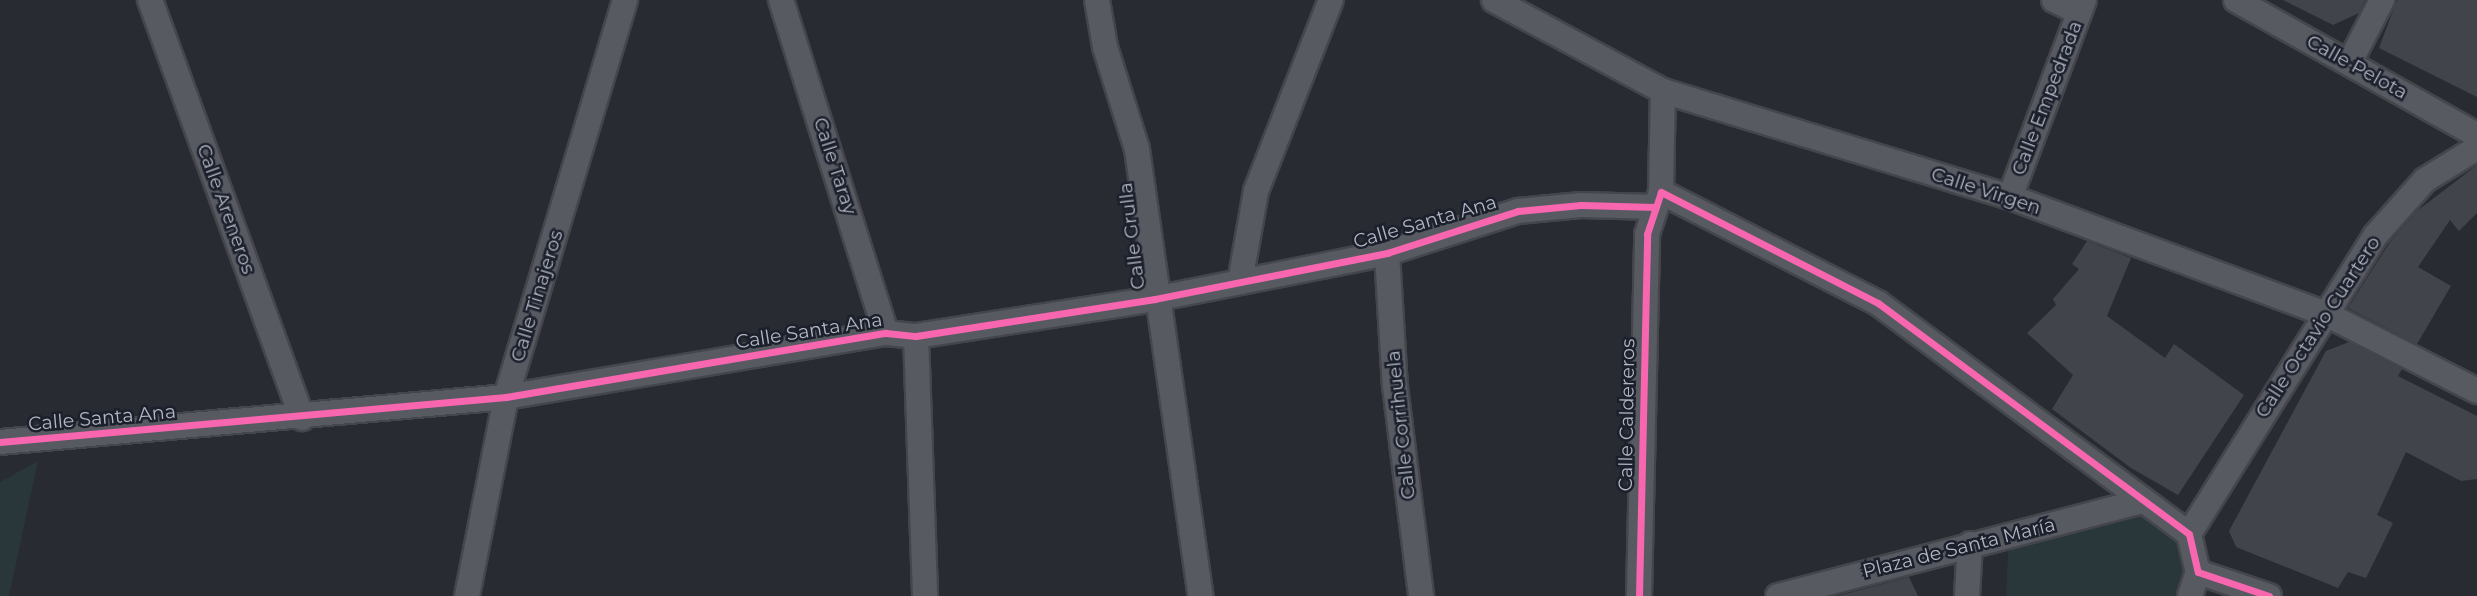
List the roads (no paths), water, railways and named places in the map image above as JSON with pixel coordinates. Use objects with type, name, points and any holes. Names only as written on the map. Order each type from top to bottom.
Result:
[{"type":"street","name":"Calle Areneros","points":[[150,0],[302,418]]},
{"type":"street","name":"Calle Tinajeros","points":[[467,596],[506,397],[625,0]]},
{"type":"street","name":"Calle Taray","points":[[781,0],[886,332]]},
{"type":"street","name":"Calle Grulla","points":[[1097,0],[1105,47],[1138,149],[1155,299],[1201,596]]},
{"type":"street","points":[[1240,282],[1256,191],[1331,0]]},
{"type":"street","name":"Calle Virgen","points":[[1494,0],[1664,91],[2010,197],[2324,313],[2477,391]]},
{"type":"street","points":[[2054,0],[2082,6]]},
{"type":"street","name":"Calle Pelota","points":[[2236,0],[2477,135]]},
{"type":"street","points":[[2350,62],[2382,0]]},
{"type":"street","name":"Calle Empedrada","points":[[2010,197],[2082,6]]},
{"type":"street","points":[[1658,200],[1664,91]]},
{"type":"street","name":"Calle Octavio Cuartero","points":[[2189,534],[2324,313],[2375,236],[2425,180],[2477,148]]},
{"type":"street","name":"Calle Santa Ana","points":[[0,442],[302,418],[506,397],[886,332],[916,336],[1155,299],[1387,253],[1518,211],[1658,200],[1878,303],[2140,502],[2189,534]]},
{"type":"street","name":"Calle Caldereros","points":[[1639,596],[1647,234],[1658,200]]},
{"type":"street","name":"Calle Corrihuela","points":[[1387,253],[1395,386],[1421,596]]},
{"type":"street","points":[[916,336],[925,596]]},
{"type":"street","name":"Plaza de Santa María","points":[[1778,596],[2140,502]]},
{"type":"street","points":[[2189,534],[2198,572],[2190,596]]},
{"type":"street","points":[[1966,596],[1970,544]]},
{"type":"street","points":[[2198,572],[2269,596]]}]
